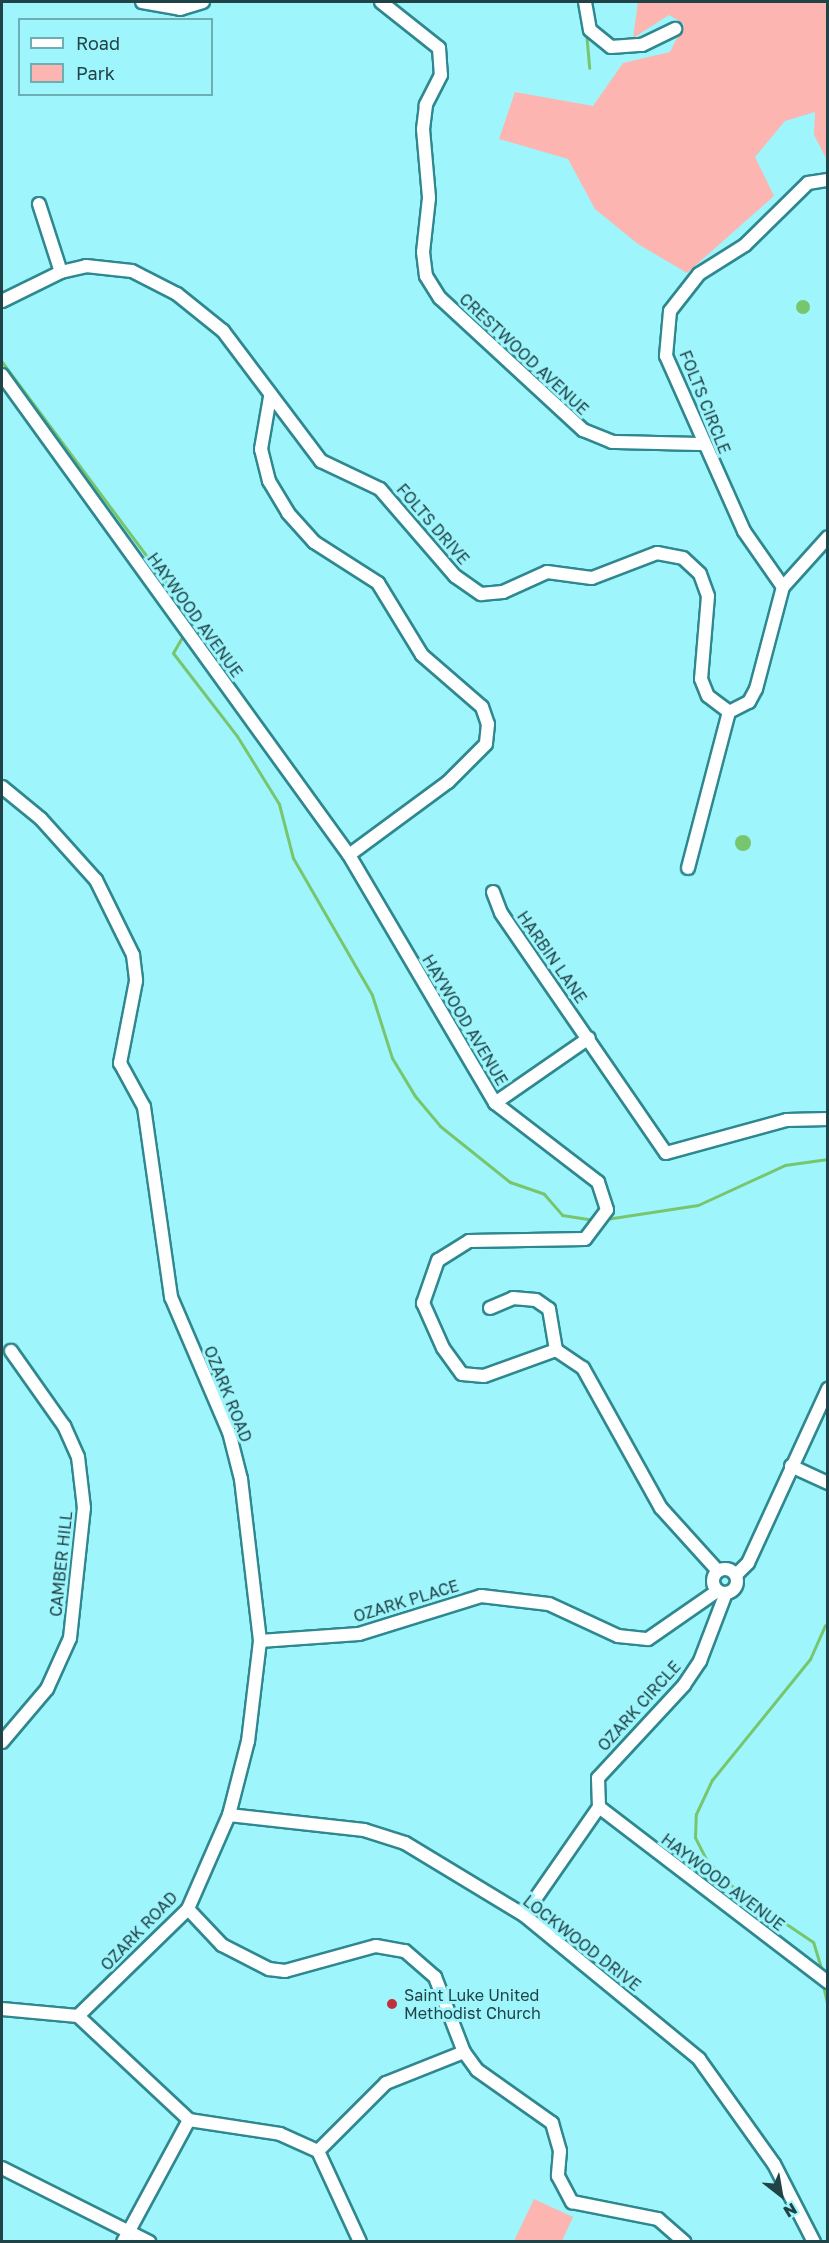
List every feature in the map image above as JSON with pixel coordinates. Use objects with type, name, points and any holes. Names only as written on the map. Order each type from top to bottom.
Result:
[{"type":"street","points":[[142,2],[180,9],[203,2]]},
{"type":"street","name":"CRESTWOOD AVENUE","points":[[381,2],[439,48],[441,75],[426,105],[423,129],[429,198],[423,252],[426,276],[440,298],[583,430],[612,442],[703,444]]},
{"type":"street","points":[[585,2],[590,30],[611,47],[642,45],[675,29]]},
{"type":"street","name":"FOLTS CIRCLE","points":[[783,587],[744,531],[703,444],[666,356],[670,311],[699,274],[745,245],[808,183],[828,180]]},
{"type":"street","points":[[39,204],[61,272]]},
{"type":"street","name":"FOLTS DRIVE","points":[[2,301],[61,272],[112,266],[177,294],[223,331],[270,397],[321,461],[380,489],[455,576],[481,594],[502,592],[547,572],[592,578],[657,553],[683,558],[700,574],[708,596],[701,680],[708,696],[729,712]]},
{"type":"street","name":"HAYWOOD AVENUE","points":[[2,375],[349,855],[495,1103],[598,1182],[607,1210],[585,1239],[469,1241],[438,1260],[423,1303],[462,1374],[484,1376],[556,1350]]},
{"type":"street","points":[[270,397],[261,448],[269,481],[288,513],[314,542],[378,583],[422,656],[476,700],[488,724],[486,744],[448,782],[349,855]]},
{"type":"street","points":[[688,868],[729,712],[749,702],[756,689],[783,587],[828,537]]},
{"type":"street","name":"OZARK ROAD","points":[[2,787],[40,819],[96,880],[133,955],[136,981],[120,1063],[144,1107],[171,1297],[229,1432],[241,1479],[260,1641],[248,1741],[229,1815],[188,1909],[78,2016]]},
{"type":"street","name":"HARBIN LANE","points":[[493,892],[501,914],[589,1038],[666,1153],[787,1120],[828,1119]]},
{"type":"street","points":[[495,1103],[589,1038]]},
{"type":"street","points":[[490,1308],[513,1298],[536,1300],[549,1309],[556,1350],[583,1368],[598,1388],[661,1508],[718,1571],[736,1575],[748,1563],[828,1389]]},
{"type":"street","name":"CAMBER HILL","points":[[2,1742],[47,1689],[70,1638],[84,1508],[78,1457],[64,1426],[11,1351]]},
{"type":"street","points":[[791,1466],[828,1483]]},
{"type":"street","points":[[718,1571],[713,1581],[722,1592]]},
{"type":"street","name":"OZARK CIRCLE","points":[[599,1807],[598,1778],[688,1678],[722,1592],[736,1587],[736,1575]]},
{"type":"street","name":"OZARK PLACE","points":[[260,1641],[359,1634],[481,1596],[549,1604],[618,1636],[648,1639],[722,1592]]},
{"type":"street","points":[[524,1915],[599,1807]]},
{"type":"street","name":"HAYWOOD AVENUE","points":[[599,1807],[828,1982]]},
{"type":"street","name":"LOCKWOOD DRIVE","points":[[229,1815],[364,1830],[405,1843],[524,1915],[699,2059],[774,2164],[814,2241]]},
{"type":"street","points":[[188,1909],[222,1945],[269,1968],[285,1971],[376,1946],[405,1951],[435,1977],[464,2052],[492,2083],[552,2123],[560,2151],[558,2176],[572,2202],[658,2219],[684,2241]]},
{"type":"street","points":[[2,2009],[78,2016],[189,2120],[280,2134],[318,2151],[360,2241]]},
{"type":"street","points":[[318,2151],[386,2084],[464,2052]]},
{"type":"street","points":[[125,2236],[189,2120]]},
{"type":"street","points":[[2,2168],[125,2236],[149,2241]]},
{"type":"green space","points":[[638,2],[827,2],[827,160],[814,135],[815,112],[785,121],[755,157],[774,196],[687,273],[638,244],[595,209],[568,159],[499,139],[515,92],[593,106],[623,63],[670,52],[684,24],[669,15],[633,38]]},
{"type":"green space","points":[[534,2199],[573,2217],[562,2241],[514,2241]]},
{"type":"shaded area","points":[[800,300],[806,300],[810,307],[806,314],[800,314],[796,310],[796,304]]},
{"type":"shaded area","points":[[743,835],[751,843],[743,851],[735,843]]},
{"type":"waterway","points":[[586,31],[589,68]]},
{"type":"waterway","points":[[2,362],[193,618],[189,627]]},
{"type":"waterway","points":[[185,632],[173,653],[237,736],[279,804],[293,858],[372,995],[392,1058],[415,1096],[440,1126],[510,1182],[544,1194],[562,1215],[593,1220]]},
{"type":"waterway","points":[[606,1219],[698,1205],[785,1165],[828,1159]]},
{"type":"waterway","points":[[822,1971],[813,1942],[736,1890],[707,1861],[695,1837],[696,1814],[712,1780],[810,1659],[825,1625]]},
{"type":"waterway","points":[[822,1981],[828,2006]]},
{"type":"place","name":"Saint Luke United Methodist Church","points":[[392,2004]]}]
